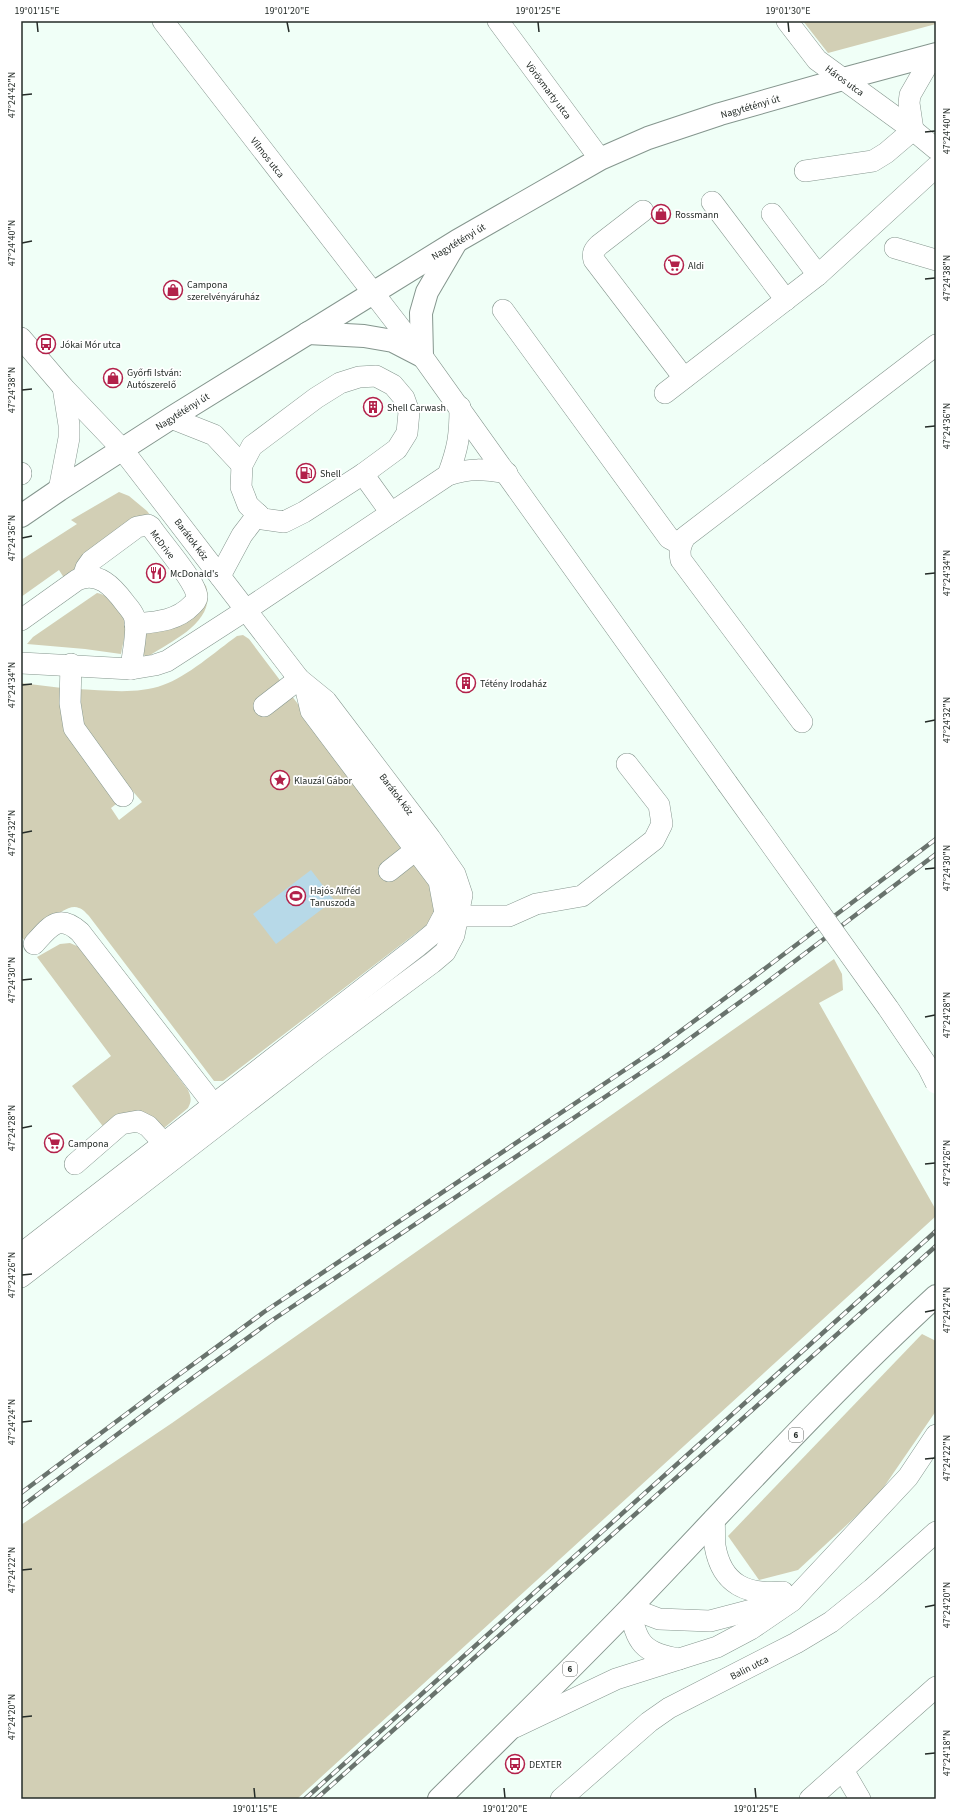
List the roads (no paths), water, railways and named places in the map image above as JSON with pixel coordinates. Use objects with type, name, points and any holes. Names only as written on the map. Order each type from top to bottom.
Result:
[{"type":"main road","name":"Nagytétényi út","points":[[21,516],[122,449],[373,292],[457,241],[600,158],[648,138],[720,114],[843,79],[935,55]]},
{"type":"main road","points":[[308,333],[364,336],[393,341],[422,356],[421,314],[426,292],[457,241]]},
{"type":"main road","name":"6","points":[[439,1799],[630,1608],[714,1519],[892,1336],[936,1296]]},
{"type":"street","name":"Vilmos utca","points":[[163,21],[460,407],[888,1008],[928,1067],[936,1082]]},
{"type":"street","name":"Vörösmarty utca","points":[[498,21],[600,158]]},
{"type":"street","name":"Háros utca","points":[[786,21],[817,60],[913,130],[936,149]]},
{"type":"street","points":[[805,171],[873,161],[886,153],[913,130],[909,103],[910,95],[935,55]]},
{"type":"street","points":[[665,393],[818,275],[936,167]]},
{"type":"street","points":[[712,202],[786,300]]},
{"type":"street","points":[[643,211],[599,245],[592,254],[594,260],[684,378]]},
{"type":"street","points":[[772,214],[818,275]]},
{"type":"street","points":[[895,248],[936,260]]},
{"type":"street","points":[[503,310],[669,538],[680,544]]},
{"type":"street","points":[[802,722],[681,560],[679,553],[680,544],[685,538],[936,345]]},
{"type":"street","points":[[25,350],[63,387],[122,449]]},
{"type":"street","points":[[376,376],[393,385],[404,398],[409,412],[407,433],[397,449],[363,474],[304,512],[284,522],[263,519],[248,505],[241,487],[242,465],[252,446],[316,398],[340,383],[359,377],[376,376]]},
{"type":"street","points":[[59,490],[69,438],[69,425],[63,387]]},
{"type":"street","points":[[448,475],[455,457],[460,436],[460,407]]},
{"type":"street","points":[[171,418],[214,435],[242,465]]},
{"type":"street","name":"Barátok köz","points":[[122,449],[302,682],[311,710],[423,844],[452,915]]},
{"type":"street","points":[[21,663],[71,664],[131,669],[155,665],[167,660],[246,610],[448,475],[464,470],[481,469],[507,473]]},
{"type":"street","points":[[363,474],[391,513]]},
{"type":"street","points":[[220,576],[242,535],[258,514]]},
{"type":"street","name":"McDrive","points":[[83,577],[86,568],[91,561],[108,547],[137,527],[148,525],[151,527],[194,584],[197,596],[196,601],[188,610],[176,617],[159,622],[135,624]]},
{"type":"street","points":[[21,620],[83,577],[92,576],[102,580],[115,590],[134,615],[135,624],[131,669]]},
{"type":"street","points":[[71,664],[70,703],[71,718],[74,728],[122,796]]},
{"type":"street","points":[[264,706],[302,682]]},
{"type":"street","points":[[21,1277],[170,1150],[214,1105],[418,946],[452,915],[509,916],[536,904],[582,896],[654,840],[662,824],[659,805],[627,764]]},
{"type":"street","points":[[390,871],[423,844]]},
{"type":"street","points":[[21,1254],[320,1046],[432,963],[445,952],[454,935],[452,915]]},
{"type":"street","points":[[34,944],[47,929],[54,924],[61,922],[71,923],[80,932],[214,1105]]},
{"type":"street","points":[[75,1164],[121,1124],[138,1121],[148,1126],[170,1150]]},
{"type":"street","points":[[509,1729],[616,1679],[717,1647],[751,1629],[792,1601],[908,1477],[936,1434]]},
{"type":"street","points":[[714,1519],[715,1547],[723,1568],[733,1582],[745,1589],[764,1593],[788,1591]]},
{"type":"street","name":"Balin utca","points":[[561,1799],[649,1722],[669,1708],[796,1643],[831,1622],[872,1589],[936,1532]]},
{"type":"street","points":[[630,1608],[659,1619],[710,1621],[752,1610],[788,1591],[826,1564]]},
{"type":"street","points":[[630,1608],[634,1630],[641,1643],[649,1650],[663,1656],[680,1659]]},
{"type":"street","points":[[810,1799],[936,1687]]},
{"type":"street","points":[[843,1770],[860,1799]]},
{"type":"water","points":[[311,870],[334,900],[276,944],[253,914]]},
{"type":"railway","points":[[21,1493],[264,1312],[659,1047],[936,839]]},
{"type":"railway","points":[[21,1507],[176,1390],[271,1321],[666,1056],[762,986],[936,854]]},
{"type":"railway","points":[[305,1799],[936,1231]]},
{"type":"railway","points":[[316,1799],[936,1246]]},
{"type":"place","name":"Rossmann","points":[[661,214]]},
{"type":"place","name":"Aldi","points":[[674,265]]},
{"type":"place","name":"Campona szerelvényáruház","points":[[173,290]]},
{"type":"place","name":"Jókai Mór utca","points":[[46,344]]},
{"type":"place","name":"Győrfi István: Autószerelő","points":[[113,378]]},
{"type":"place","name":"Shell Carwash","points":[[373,407]]},
{"type":"place","name":"Shell","points":[[306,473]]},
{"type":"place","name":"McDonald's","points":[[156,573]]},
{"type":"place","name":"Tétény Irodaház","points":[[466,683]]},
{"type":"place","name":"Klauzál Gábor","points":[[280,780]]},
{"type":"place","name":"Hajós Alfréd Tanuszoda","points":[[296,896]]},
{"type":"place","name":"Campona","points":[[54,1143]]},
{"type":"place","name":"DEXTER","points":[[515,1764]]}]
